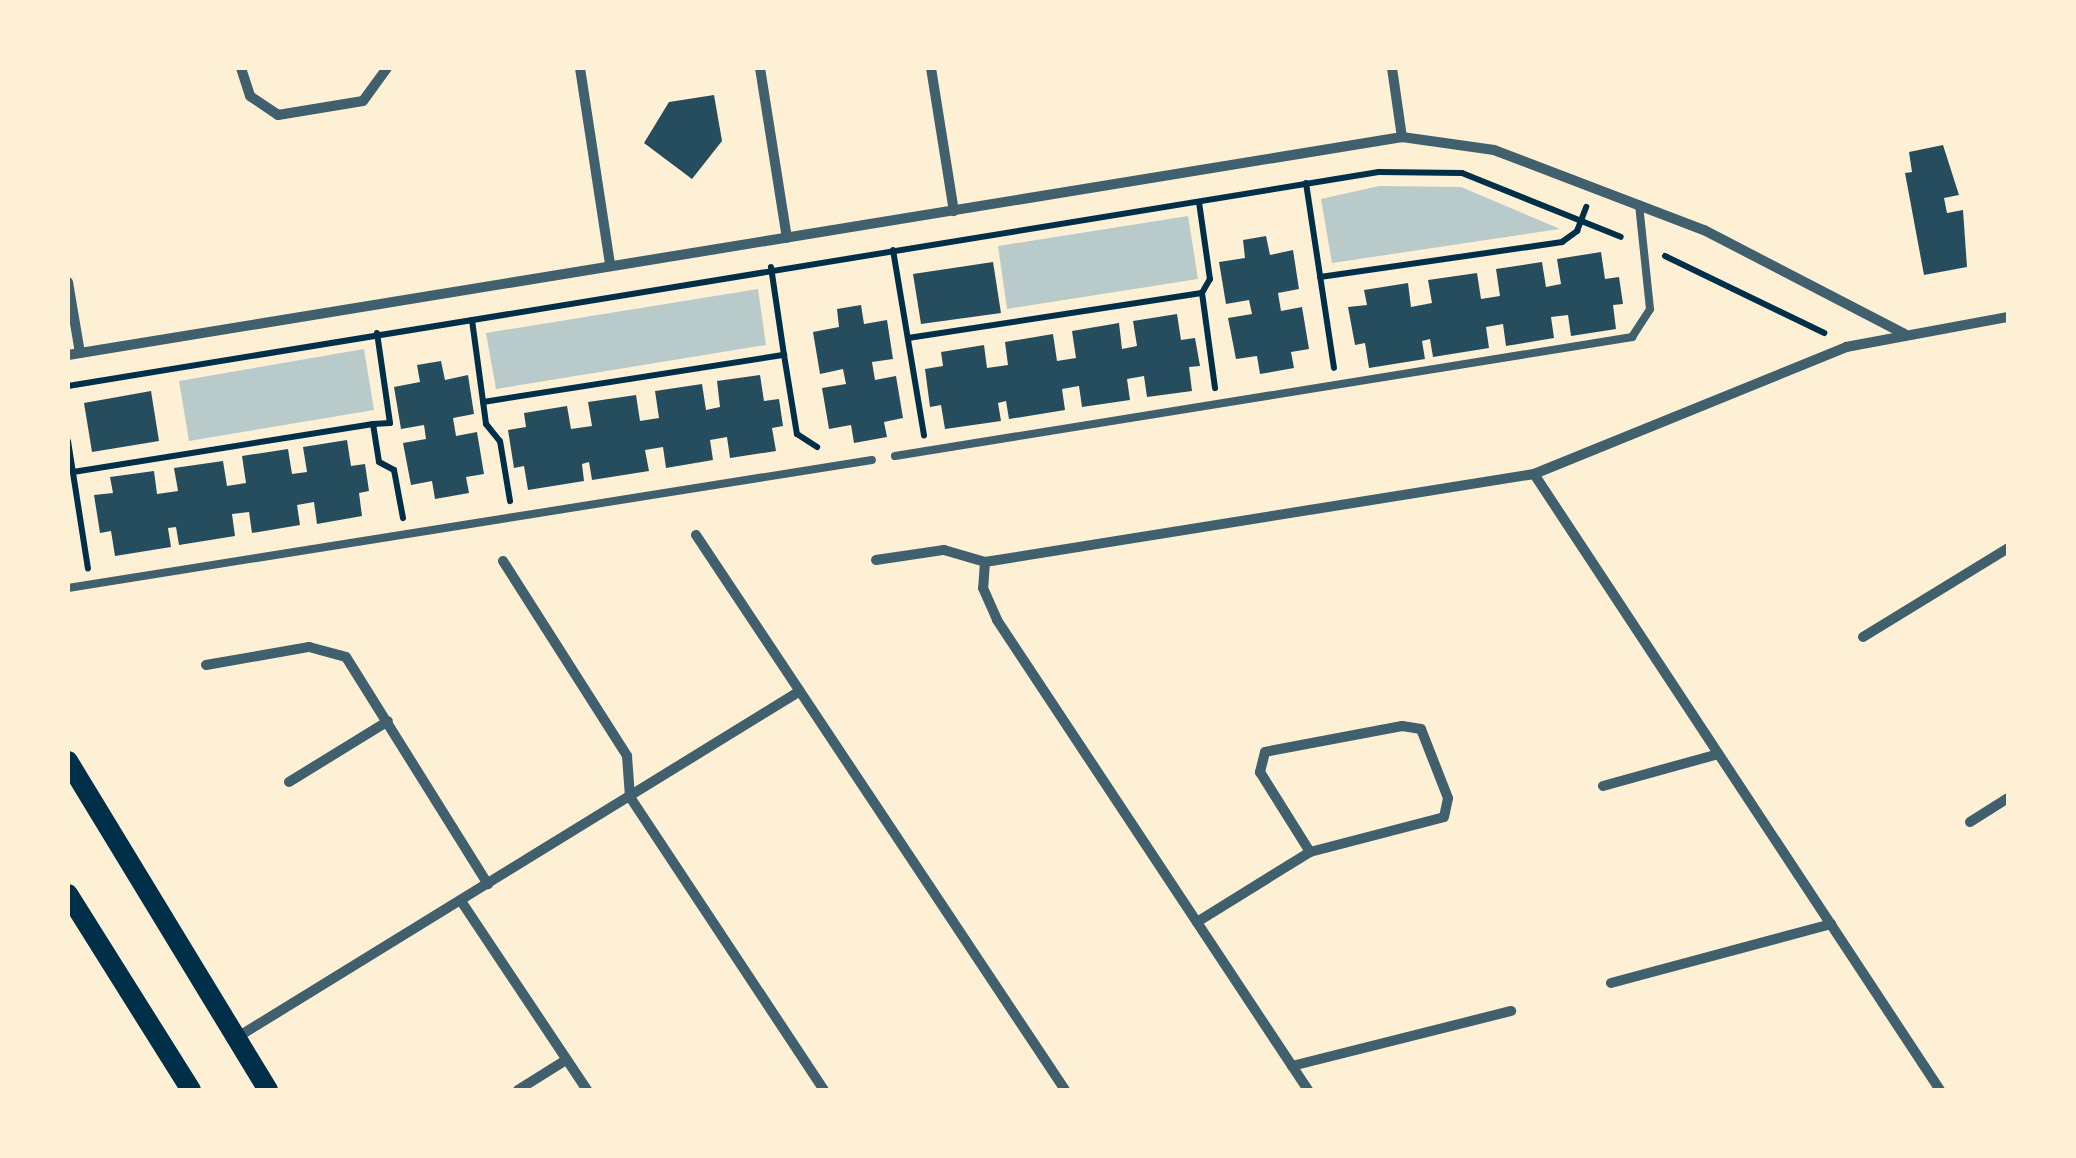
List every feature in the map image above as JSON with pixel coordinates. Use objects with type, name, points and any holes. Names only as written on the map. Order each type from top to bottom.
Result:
[{"type":"main road","points":[[68,761],[268,1090]]},
{"type":"main road","points":[[68,894],[190,1090]]},
{"type":"street","points":[[241,68],[250,96],[278,115],[363,101],[387,68]]},
{"type":"street","points":[[580,68],[610,265]]},
{"type":"street","points":[[760,68],[787,238]]},
{"type":"street","points":[[931,68],[954,210]]},
{"type":"street","points":[[1392,68],[1402,136]]},
{"type":"street","points":[[68,355],[1402,136],[1494,150],[1704,230],[1905,334]]},
{"type":"street","points":[[68,282],[80,353]]},
{"type":"street","points":[[876,560],[944,550],[985,562],[1534,474],[1640,426],[1846,346],[2008,316]]},
{"type":"street","points":[[1534,474],[1940,1090]]},
{"type":"street","points":[[696,535],[1066,1090]]},
{"type":"street","points":[[1863,638],[2008,548]]},
{"type":"street","points":[[503,561],[627,756],[630,797],[824,1090]]},
{"type":"street","points":[[985,562],[984,588],[998,620],[1308,1090]]},
{"type":"street","points":[[206,665],[309,647],[335,651],[355,666],[488,884]]},
{"type":"street","points":[[236,1038],[800,691]]},
{"type":"street","points":[[288,782],[388,721]]},
{"type":"street","points":[[1196,922],[1310,852],[1444,817],[1448,798],[1421,729],[1402,726],[1265,752],[1260,772],[1310,852]]},
{"type":"street","points":[[1603,786],[1718,754]]},
{"type":"street","points":[[1970,822],[2008,798]]},
{"type":"street","points":[[461,901],[586,1090]]},
{"type":"street","points":[[1611,983],[1830,924]]},
{"type":"street","points":[[1292,1066],[1511,1010]]},
{"type":"street","points":[[518,1090],[566,1060]]},
{"type":"lane","points":[[894,456],[1632,337],[1650,309],[1639,205]]},
{"type":"lane","points":[[68,588],[872,460]]},
{"type":"path","points":[[1302,153],[1337,384]]},
{"type":"path","points":[[1194,170],[1210,279],[1202,293],[1217,404]]},
{"type":"path","points":[[68,386],[1380,172],[1462,172],[1582,219],[1758,297],[1846,346]]},
{"type":"path","points":[[1320,277],[1562,242],[1582,219],[1594,188]]},
{"type":"path","points":[[889,221],[926,451]]},
{"type":"path","points":[[767,241],[797,434],[819,448],[822,468]]},
{"type":"path","points":[[467,289],[486,424],[500,442],[513,517]]},
{"type":"path","points":[[908,338],[1202,293]]},
{"type":"path","points":[[72,472],[390,424],[372,305]]},
{"type":"path","points":[[483,402],[784,355]]},
{"type":"path","points":[[373,424],[379,462],[394,470],[406,534]]},
{"type":"path","points":[[68,441],[90,584]]},
{"type":"shaded area","points":[[1379,186],[1461,187],[1560,229],[1332,263],[1321,199]]},
{"type":"shaded area","points":[[1188,216],[1198,279],[1007,309],[998,246]]},
{"type":"shaded area","points":[[758,289],[766,345],[496,389],[486,333]]},
{"type":"shaded area","points":[[364,349],[374,410],[189,441],[179,381]]},
{"type":"building","points":[[714,95],[722,141],[692,179],[644,143],[669,102]]},
{"type":"building","points":[[1943,145],[1959,195],[1944,198],[1947,213],[1963,210],[1967,267],[1924,275],[1905,173],[1912,172],[1909,152]]},
{"type":"building","points":[[1266,236],[1270,255],[1293,250],[1299,289],[1278,293],[1281,311],[1302,307],[1309,349],[1291,352],[1294,368],[1260,374],[1257,356],[1236,359],[1228,318],[1252,314],[1249,300],[1226,304],[1219,262],[1245,258],[1243,240]]},
{"type":"building","points":[[1601,252],[1605,279],[1619,277],[1623,304],[1613,305],[1616,329],[1571,336],[1568,315],[1551,317],[1554,338],[1506,346],[1503,324],[1486,327],[1489,348],[1433,357],[1430,339],[1422,341],[1425,359],[1369,368],[1365,343],[1355,345],[1348,307],[1367,305],[1364,290],[1408,283],[1411,307],[1432,303],[1428,280],[1477,273],[1481,299],[1500,296],[1496,269],[1542,262],[1546,287],[1561,284],[1557,259]]},
{"type":"building","points":[[993,262],[1001,313],[921,324],[913,274]]},
{"type":"building","points":[[861,305],[864,324],[887,320],[893,359],[872,362],[875,380],[896,376],[903,418],[884,422],[887,437],[854,443],[851,425],[829,429],[822,388],[846,384],[843,369],[820,374],[813,332],[839,327],[837,309]]},
{"type":"building","points":[[1177,314],[1181,340],[1195,338],[1200,366],[1189,367],[1192,391],[1147,397],[1144,376],[1127,379],[1130,400],[1082,407],[1079,386],[1062,389],[1065,410],[1009,419],[1006,401],[998,403],[1001,421],[945,429],[941,405],[930,407],[925,369],[943,366],[941,352],[984,345],[987,368],[1008,365],[1005,342],[1053,334],[1057,361],[1076,358],[1072,331],[1119,323],[1122,349],[1137,346],[1133,321]]},
{"type":"building","points":[[441,361],[445,380],[468,375],[474,414],[453,418],[456,436],[477,432],[484,474],[466,477],[469,493],[435,499],[432,481],[411,485],[403,443],[426,439],[424,425],[401,429],[394,387],[420,382],[417,365]]},
{"type":"building","points":[[760,375],[764,401],[779,399],[783,426],[772,428],[776,451],[730,458],[727,437],[710,440],[713,460],[666,468],[663,447],[645,450],[649,471],[592,480],[589,462],[582,464],[584,481],[528,490],[524,466],[514,468],[508,430],[526,427],[524,413],[567,406],[571,429],[592,426],[588,402],[636,395],[640,421],[659,418],[655,391],[702,384],[706,410],[720,407],[717,381]]},
{"type":"building","points":[[151,391],[159,441],[92,452],[84,403]]},
{"type":"building","points":[[347,440],[351,466],[365,464],[369,491],[359,493],[362,516],[317,524],[314,502],[297,505],[300,525],[252,533],[249,512],[232,514],[235,536],[179,545],[176,527],[168,528],[171,547],[115,556],[111,531],[100,533],[94,495],[113,493],[110,477],[154,471],[157,494],[178,491],[174,468],[223,461],[227,486],[246,483],[242,456],[288,449],[292,474],[307,472],[303,447]]}]
